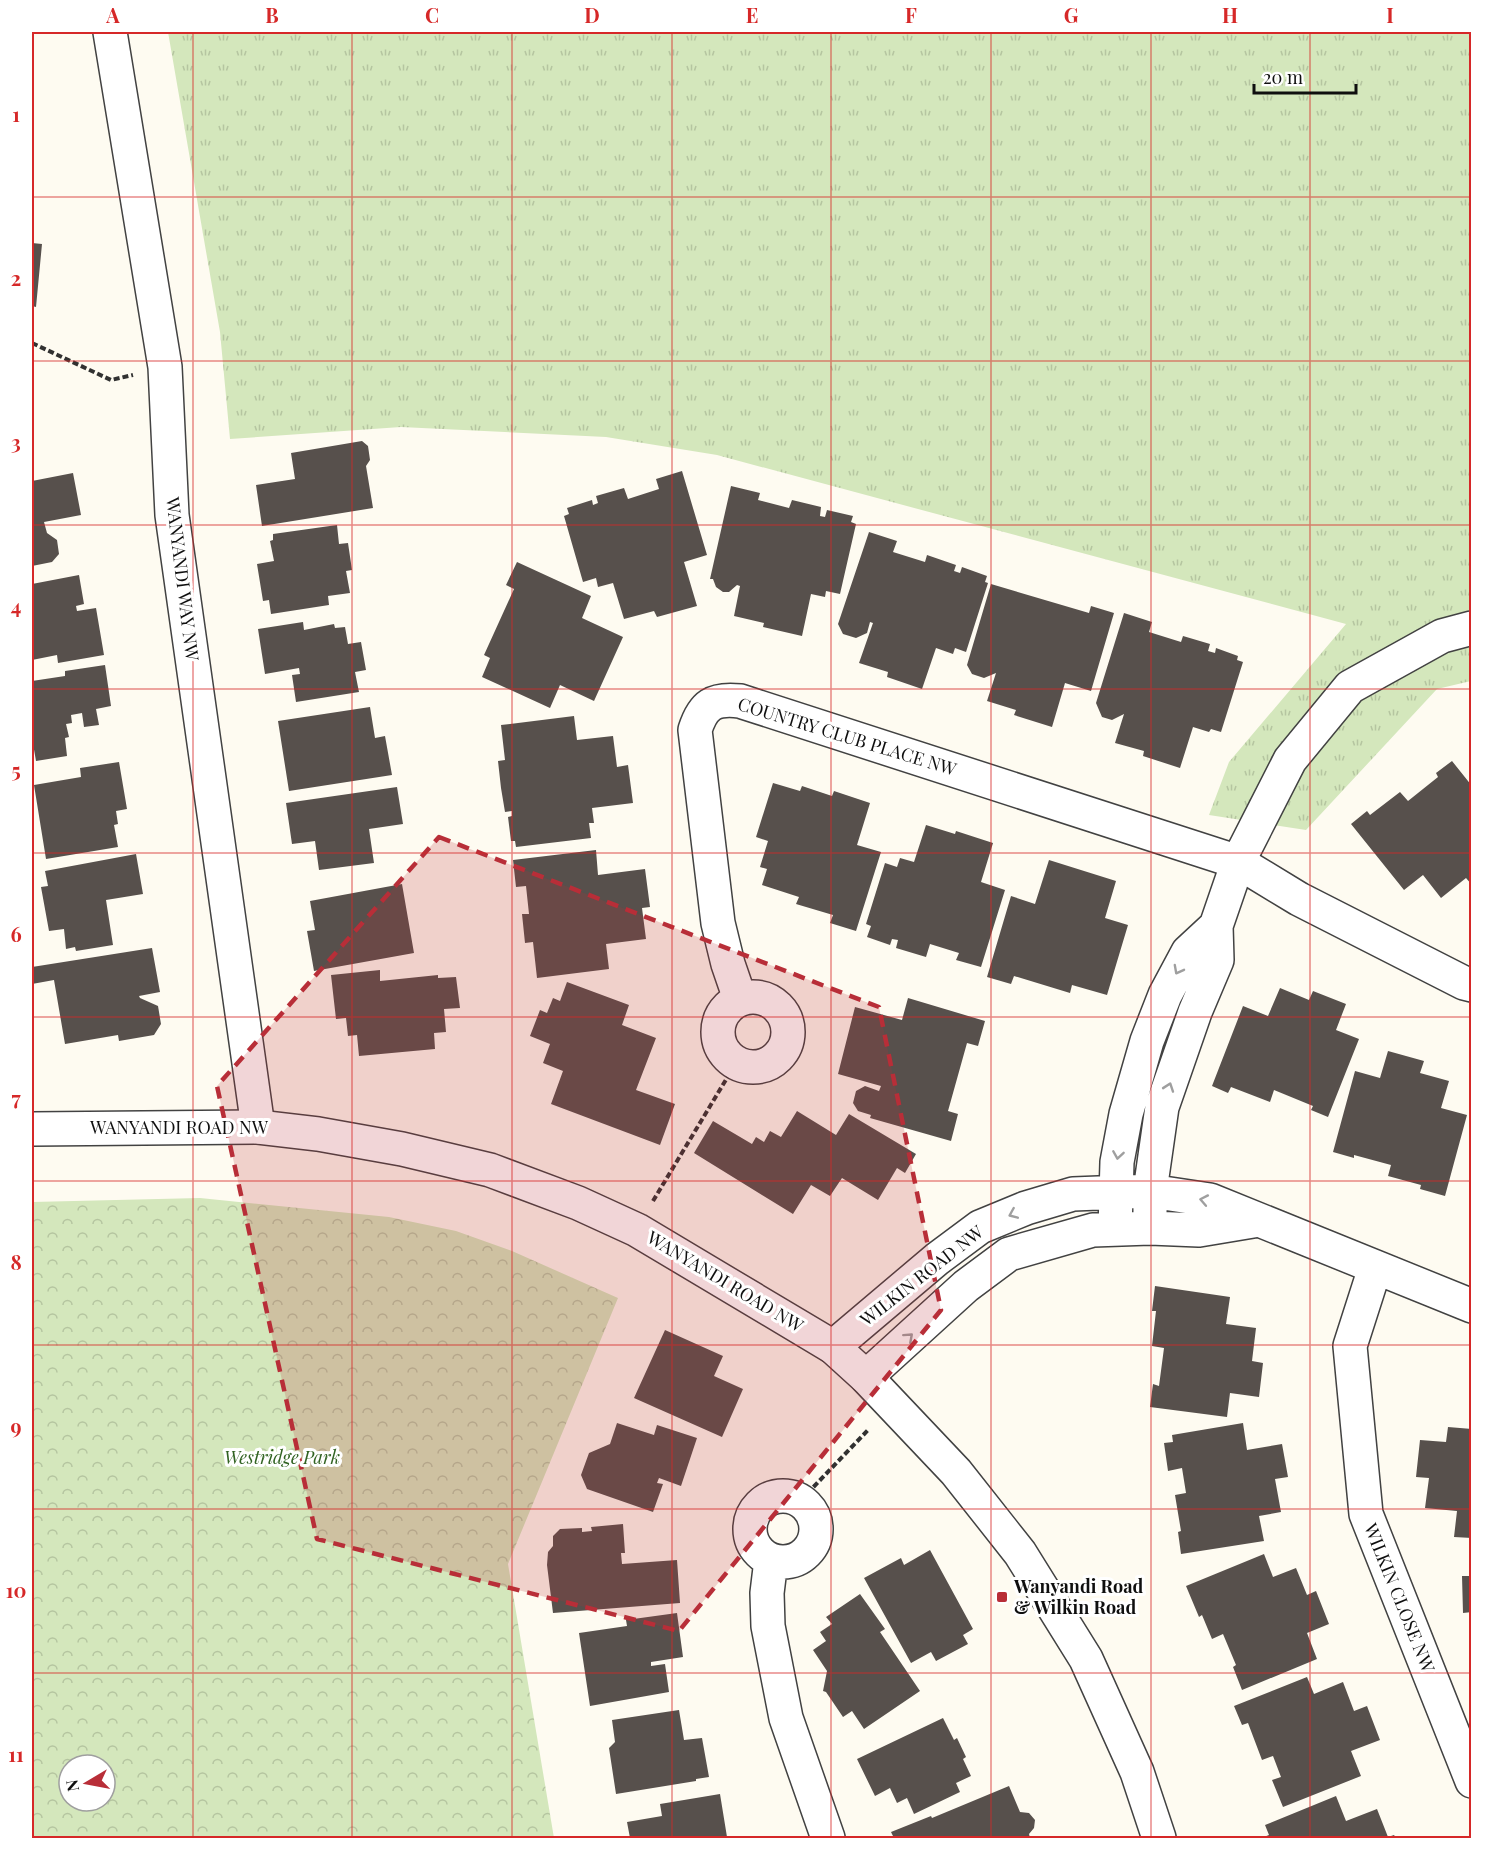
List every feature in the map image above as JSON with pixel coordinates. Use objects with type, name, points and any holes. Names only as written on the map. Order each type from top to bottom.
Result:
[{"type":"street","name":"WANYANDI WAY NW","points":[[110,32],[165,367],[172,515],[258,1126]]},
{"type":"street","points":[[1150,1228],[1149,1191],[1162,1107],[1195,1012],[1217,960],[1216,926],[1238,862],[1290,760],[1350,687],[1442,636],[1472,628]]},
{"type":"street","name":"COUNTRY CLUB PLACE NW","points":[[740,999],[718,923],[695,730],[701,712],[712,704],[725,700],[751,705],[1238,862],[1299,899],[1472,985]]},
{"type":"street","points":[[1115,1229],[1117,1162],[1125,1114],[1147,1041],[1165,995],[1188,952],[1216,926]]},
{"type":"street","points":[[751,996],[774,1003],[782,1012],[787,1023],[788,1035],[785,1046],[769,1064],[758,1067],[736,1063],[726,1056],[720,1046],[718,1035],[722,1013],[740,999],[751,996]]},
{"type":"street","name":"WANYANDI ROAD NW","points":[[32,1129],[258,1126],[402,1149],[490,1170],[578,1203],[637,1230],[833,1347],[866,1377],[956,1472],[1020,1553],[1086,1659],[1137,1772],[1159,1839]]},
{"type":"street","name":"WILKIN ROAD NW","points":[[833,1347],[980,1227],[1026,1208],[1073,1194],[1149,1191],[1210,1200],[1375,1269],[1472,1306]]},
{"type":"street","name":"WILKIN ROAD NW","points":[[866,1377],[966,1286],[1009,1254],[1093,1230],[1150,1228],[1199,1230],[1259,1220]]},
{"type":"street","name":"WILKIN CLOSE NW","points":[[1375,1269],[1350,1346],[1366,1514],[1472,1781]]},
{"type":"street","points":[[791,1496],[801,1500],[810,1508],[815,1518],[815,1539],[810,1549],[803,1557],[793,1562],[781,1563],[771,1560],[754,1546],[750,1535],[753,1514],[769,1499],[791,1496]]},
{"type":"street","points":[[771,1560],[767,1593],[768,1626],[786,1718],[828,1839]]},
{"type":"path","points":[[32,343],[111,380],[165,367]]},
{"type":"path","points":[[637,1230],[736,1063]]},
{"type":"path","points":[[801,1500],[892,1404]]},
{"type":"highlighted area","points":[[439,837],[879,1007],[941,1310],[679,1631],[317,1539],[217,1086]]},
{"type":"green space","points":[[168,32],[1471,32],[1471,681],[1437,689],[1306,830],[1209,815],[1229,762],[1346,624],[717,455],[606,437],[401,427],[230,439],[220,332]]},
{"type":"green space","name":"Westridge Park","points":[[200,1198],[389,1217],[456,1231],[512,1251],[618,1298],[508,1564],[554,1838],[32,1838],[32,1202]]},
{"type":"building","points":[[32,243],[42,244],[36,307],[32,306]]},
{"type":"building","points":[[362,441],[368,446],[370,460],[366,466],[373,508],[262,526],[256,485],[295,479],[291,453]]},
{"type":"building","points":[[682,471],[707,555],[684,562],[697,606],[657,617],[654,611],[624,619],[613,583],[598,587],[596,578],[583,582],[564,516],[569,514],[567,508],[592,500],[593,505],[598,503],[596,496],[624,488],[628,499],[659,489],[656,479]]},
{"type":"building","points":[[73,473],[81,515],[44,522],[47,533],[57,540],[59,554],[52,562],[32,566],[32,481]]},
{"type":"building","points":[[731,486],[760,493],[758,500],[789,508],[792,500],[821,507],[820,516],[825,517],[827,510],[853,516],[851,522],[856,524],[840,594],[826,591],[825,597],[811,594],[802,636],[763,627],[764,623],[734,616],[740,586],[737,585],[729,592],[723,592],[716,587],[713,579],[710,579]]},
{"type":"building","points":[[337,525],[339,544],[348,543],[352,570],[346,571],[350,593],[328,596],[329,605],[271,614],[269,600],[263,601],[257,564],[274,561],[270,541],[273,540],[273,534]]},
{"type":"building","points":[[869,532],[897,541],[893,552],[925,562],[927,555],[956,565],[954,571],[960,573],[962,567],[987,576],[985,582],[988,583],[966,652],[955,648],[953,654],[936,648],[922,689],[887,677],[888,672],[859,663],[873,623],[870,622],[867,633],[856,638],[843,634],[838,624]]},
{"type":"building","points":[[517,562],[591,596],[582,618],[623,637],[594,701],[560,685],[550,708],[482,677],[490,658],[484,655],[514,589],[506,585]]},
{"type":"building","points":[[79,575],[84,604],[76,606],[77,611],[96,608],[104,655],[58,663],[57,655],[32,660],[32,584]]},
{"type":"building","points":[[991,584],[1089,613],[1091,606],[1114,613],[1091,691],[1065,683],[1052,727],[1014,715],[1016,710],[987,701],[996,673],[984,678],[972,674],[967,665]]},
{"type":"building","points":[[1124,613],[1152,622],[1149,632],[1181,642],[1183,636],[1210,644],[1208,651],[1215,653],[1216,648],[1238,656],[1237,660],[1243,662],[1221,732],[1211,729],[1209,732],[1193,727],[1180,768],[1143,756],[1144,751],[1115,743],[1124,714],[1112,720],[1102,717],[1096,703]]},
{"type":"building","points":[[303,622],[304,630],[334,624],[335,628],[345,627],[348,644],[361,642],[366,670],[355,672],[359,692],[296,702],[292,675],[300,674],[299,668],[265,674],[258,629]]},
{"type":"building","points":[[105,665],[111,706],[96,709],[99,725],[84,727],[82,713],[71,715],[72,723],[66,724],[69,737],[65,738],[67,756],[36,761],[32,738],[32,681],[65,676],[65,671]]},
{"type":"building","points":[[370,707],[375,738],[385,736],[392,775],[289,791],[278,721]]},
{"type":"building","points":[[574,716],[577,740],[613,736],[617,767],[628,765],[633,803],[592,808],[594,823],[589,823],[591,838],[516,847],[515,841],[511,841],[508,817],[512,816],[512,811],[505,812],[501,788],[498,761],[505,760],[501,725]]},
{"type":"building","points":[[1452,761],[1472,786],[1472,885],[1466,878],[1441,898],[1423,875],[1404,890],[1351,824],[1367,811],[1370,815],[1400,792],[1408,801],[1438,777],[1436,773]]},
{"type":"building","points":[[119,762],[127,809],[116,811],[118,824],[114,825],[118,847],[46,859],[34,785],[81,777],[80,768]]},
{"type":"building","points":[[773,783],[800,791],[802,786],[832,796],[834,791],[870,803],[857,845],[881,852],[856,931],[830,923],[833,915],[796,904],[799,897],[762,885],[767,869],[760,867],[768,841],[756,837]]},
{"type":"building","points":[[397,787],[403,824],[369,829],[374,863],[319,870],[315,841],[292,844],[286,803]]},
{"type":"building","points":[[926,825],[955,834],[956,831],[993,843],[981,882],[1005,890],[981,967],[956,960],[959,953],[930,944],[926,957],[896,948],[898,940],[892,939],[890,945],[867,937],[871,926],[866,924],[885,863],[897,867],[900,858],[914,862]]},
{"type":"building","points":[[596,850],[598,875],[645,869],[650,907],[642,908],[646,939],[606,944],[609,969],[537,978],[533,942],[525,943],[522,914],[529,914],[526,886],[516,887],[513,860]]},
{"type":"building","points":[[136,854],[143,894],[106,900],[113,945],[76,951],[75,947],[66,949],[64,929],[49,931],[41,887],[48,886],[45,871]]},
{"type":"building","points":[[1049,860],[1116,881],[1105,918],[1128,925],[1107,995],[1072,985],[1070,993],[1014,976],[1011,984],[987,977],[1011,896],[1035,904]]},
{"type":"building","points":[[402,884],[414,953],[314,971],[307,931],[315,930],[310,901]]},
{"type":"building","points":[[152,948],[160,992],[139,996],[158,1006],[161,1024],[154,1035],[119,1041],[118,1035],[65,1044],[54,980],[32,984],[32,967]]},
{"type":"building","points":[[380,970],[380,981],[438,975],[438,978],[456,977],[460,1008],[444,1009],[446,1032],[434,1033],[435,1049],[359,1056],[357,1035],[348,1036],[346,1018],[336,1019],[331,975]]},
{"type":"building","points":[[567,982],[629,1005],[622,1025],[656,1038],[636,1090],[675,1104],[660,1145],[551,1104],[563,1071],[543,1063],[550,1044],[530,1036],[540,1010],[547,1013],[553,998],[560,1001]]},
{"type":"building","points":[[1280,988],[1309,1000],[1313,991],[1346,1004],[1336,1030],[1359,1039],[1328,1117],[1311,1110],[1313,1106],[1274,1090],[1270,1102],[1231,1087],[1228,1093],[1212,1086],[1243,1006],[1268,1016]]},
{"type":"building","points":[[908,998],[985,1021],[978,1046],[967,1043],[948,1111],[958,1114],[951,1141],[870,1118],[871,1115],[858,1111],[853,1103],[856,1091],[865,1086],[879,1091],[881,1086],[838,1074],[855,1007],[902,1020]]},
{"type":"building","points":[[1388,1051],[1424,1061],[1420,1073],[1449,1081],[1441,1108],[1467,1115],[1445,1196],[1420,1189],[1421,1185],[1388,1176],[1391,1165],[1333,1152],[1355,1071],[1380,1078]]},
{"type":"building","points":[[797,1111],[836,1135],[849,1114],[916,1154],[905,1173],[897,1168],[878,1200],[842,1178],[830,1196],[811,1185],[793,1214],[694,1153],[713,1121],[752,1144],[756,1137],[764,1142],[770,1131],[781,1137]]},
{"type":"building","points":[[1155,1286],[1230,1297],[1226,1324],[1256,1328],[1252,1361],[1263,1363],[1259,1397],[1230,1393],[1227,1417],[1150,1407],[1153,1384],[1159,1386],[1164,1348],[1152,1346],[1156,1311],[1152,1311]]},
{"type":"building","points":[[665,1330],[723,1356],[714,1376],[743,1389],[722,1437],[634,1398]]},
{"type":"building","points":[[617,1423],[654,1435],[657,1425],[697,1438],[681,1486],[659,1478],[657,1483],[663,1484],[653,1512],[587,1489],[581,1475],[589,1453],[610,1444]]},
{"type":"building","points":[[1243,1423],[1247,1450],[1282,1444],[1288,1477],[1275,1479],[1281,1512],[1259,1516],[1264,1541],[1181,1554],[1178,1532],[1181,1531],[1175,1495],[1186,1493],[1182,1468],[1168,1471],[1164,1443],[1173,1442],[1172,1435]]},
{"type":"building","points":[[1448,1427],[1472,1429],[1472,1538],[1454,1537],[1457,1511],[1425,1508],[1429,1478],[1416,1477],[1420,1440],[1446,1442]]},
{"type":"building","points":[[623,1524],[625,1553],[621,1553],[622,1564],[677,1560],[680,1603],[553,1613],[547,1565],[548,1552],[553,1546],[553,1536],[560,1529],[582,1528],[582,1532],[592,1531],[591,1527]]},
{"type":"building","points":[[930,1550],[973,1629],[963,1635],[968,1644],[936,1661],[931,1652],[911,1663],[864,1578],[901,1558],[904,1565]]},
{"type":"building","points":[[1264,1554],[1273,1577],[1296,1568],[1307,1595],[1316,1591],[1329,1624],[1307,1633],[1317,1659],[1242,1690],[1233,1667],[1236,1665],[1223,1634],[1212,1639],[1202,1615],[1199,1617],[1186,1586]]},
{"type":"building","points":[[1462,1576],[1472,1576],[1472,1612],[1463,1613]]},
{"type":"building","points":[[860,1594],[885,1629],[880,1632],[920,1691],[864,1729],[852,1711],[843,1717],[823,1691],[827,1671],[813,1650],[826,1641],[820,1632],[832,1624],[826,1617]]},
{"type":"building","points":[[677,1613],[683,1657],[651,1662],[651,1666],[665,1664],[669,1692],[590,1706],[579,1633],[627,1626],[626,1620]]},
{"type":"building","points":[[1307,1677],[1314,1694],[1343,1682],[1354,1711],[1367,1706],[1380,1740],[1351,1751],[1361,1776],[1283,1807],[1272,1780],[1281,1777],[1273,1756],[1262,1760],[1248,1723],[1242,1725],[1234,1706]]},
{"type":"building","points":[[679,1710],[684,1740],[702,1738],[709,1777],[616,1794],[609,1748],[615,1742],[612,1720]]},
{"type":"building","points":[[943,1718],[954,1740],[957,1738],[966,1757],[963,1759],[971,1776],[956,1783],[960,1792],[914,1814],[907,1798],[897,1803],[890,1788],[875,1796],[857,1759]]},
{"type":"building","points":[[1009,1786],[1020,1812],[1029,1813],[1035,1820],[1034,1828],[1029,1834],[1030,1838],[894,1838],[891,1832],[931,1816],[932,1818]]},
{"type":"building","points":[[720,1794],[727,1837],[630,1838],[627,1822],[662,1816],[660,1804]]},
{"type":"building","points":[[1336,1796],[1346,1821],[1377,1809],[1388,1837],[1394,1835],[1396,1838],[1261,1838],[1269,1835],[1265,1825]]},
{"type":"place","name":"Wanyandi Road & Wilkin Road","points":[[1002,1597]]}]
